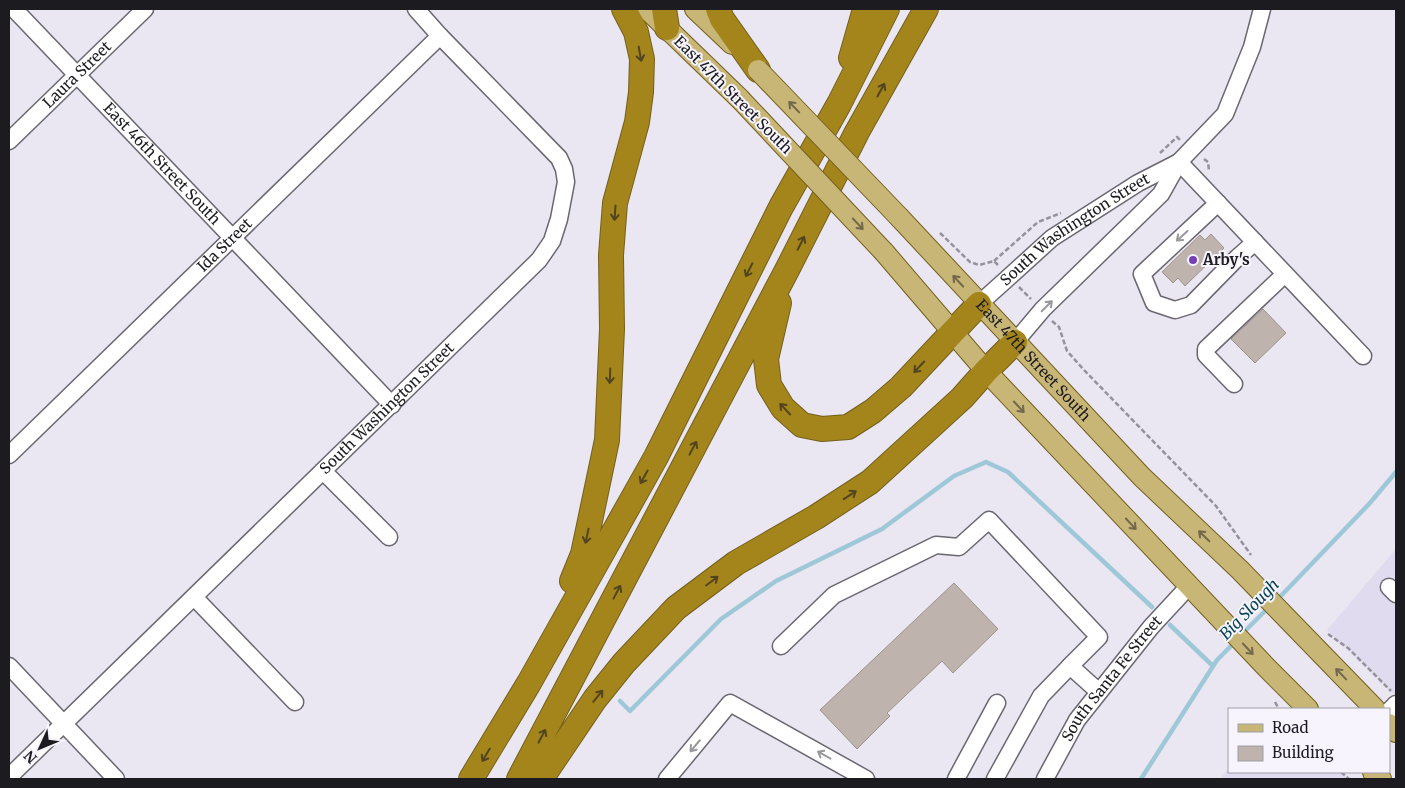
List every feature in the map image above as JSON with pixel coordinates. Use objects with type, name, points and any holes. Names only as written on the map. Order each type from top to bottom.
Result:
[{"type":"highway","points":[[529,683],[584,554],[607,440],[612,329],[612,255],[616,203],[637,122],[641,92],[642,59],[636,32],[624,9]]},
{"type":"highway","points":[[718,9],[722,18],[758,70]]},
{"type":"highway","points":[[839,104],[865,9]]},
{"type":"highway","points":[[471,779],[529,683],[656,457],[780,207],[839,104],[887,9]]},
{"type":"highway","points":[[519,779],[787,270],[857,132],[926,9]]},
{"type":"highway","points":[[787,270],[766,359],[769,385],[782,408],[802,425],[822,429],[848,428],[873,411],[901,387],[978,304]]},
{"type":"highway","points":[[541,779],[595,699],[624,663],[676,608],[736,563],[816,517],[870,482],[962,398],[1015,342]]},
{"type":"main road","name":"East 47th Street South","points":[[647,9],[665,18],[884,252],[986,371],[1307,708]]},
{"type":"main road","name":"East 47th Street South","points":[[695,9],[758,70],[900,218],[978,304],[1142,477],[1242,573],[1374,708]]},
{"type":"street","name":"East 46th Street South","points":[[14,9],[392,404]]},
{"type":"street","name":"Laura Street","points":[[9,141],[145,9]]},
{"type":"street","name":"South Washington Street","points":[[9,777],[539,260],[552,242],[566,182],[564,169],[559,158],[416,9]]},
{"type":"street","name":"South Washington Street","points":[[1015,342],[1042,310],[1161,194],[1179,162],[1225,114],[1252,47],[1262,9]]},
{"type":"street","name":"Ida Street","points":[[9,455],[440,36]]},
{"type":"street","name":"South Washington Street","points":[[978,304],[1052,238],[1138,183],[1179,162]]},
{"type":"street","points":[[1179,162],[1364,356]]},
{"type":"street","points":[[1218,203],[1142,274],[1154,303],[1175,310],[1191,305],[1255,242]]},
{"type":"street","points":[[1234,384],[1206,354],[1206,349],[1285,274]]},
{"type":"street","points":[[323,471],[389,537]]},
{"type":"street","points":[[781,646],[834,595],[936,545],[959,547],[989,520],[1099,637],[1041,696],[995,779]]},
{"type":"street","name":"South Santa Fe Street","points":[[1045,779],[1077,720],[1150,627],[1189,586]]},
{"type":"street","points":[[194,597],[295,702]]},
{"type":"street","points":[[9,666],[116,779]]},
{"type":"street","points":[[1070,666],[1099,692]]},
{"type":"street","points":[[667,779],[730,703],[866,779]]},
{"type":"street","points":[[956,779],[997,703]]},
{"type":"path","points":[[937,230],[970,262],[979,265],[994,261],[1059,327],[1067,351],[1216,506],[1251,555]]},
{"type":"path","points":[[1321,630],[1348,648],[1396,697]]},
{"type":"shaded area","points":[[1396,549],[1396,696],[1327,630]]},
{"type":"shaded area","points":[[1228,769],[1228,773],[1343,773],[1349,779],[1220,779]]},
{"type":"building","name":"Arby's","points":[[1211,234],[1224,248],[1185,286],[1178,278],[1173,283],[1162,272],[1200,235],[1205,240]]},
{"type":"building","points":[[1263,309],[1286,333],[1255,363],[1231,339]]},
{"type":"building","points":[[954,583],[998,629],[953,673],[942,661],[887,713],[890,716],[857,749],[820,710]]},
{"type":"waterway","points":[[620,701],[630,711],[721,619],[776,581],[882,529],[954,476],[986,462],[1008,472],[1152,607]]},
{"type":"waterway","name":"Big Slough","points":[[1277,600],[1369,504],[1396,472]]},
{"type":"waterway","name":"Big Slough","points":[[1243,633],[1269,607]]},
{"type":"waterway","points":[[1170,625],[1213,666]]},
{"type":"waterway","name":"Big Slough","points":[[1141,779],[1217,660],[1234,643]]},
{"type":"place","name":"Arby's","points":[[1193,260]]}]
